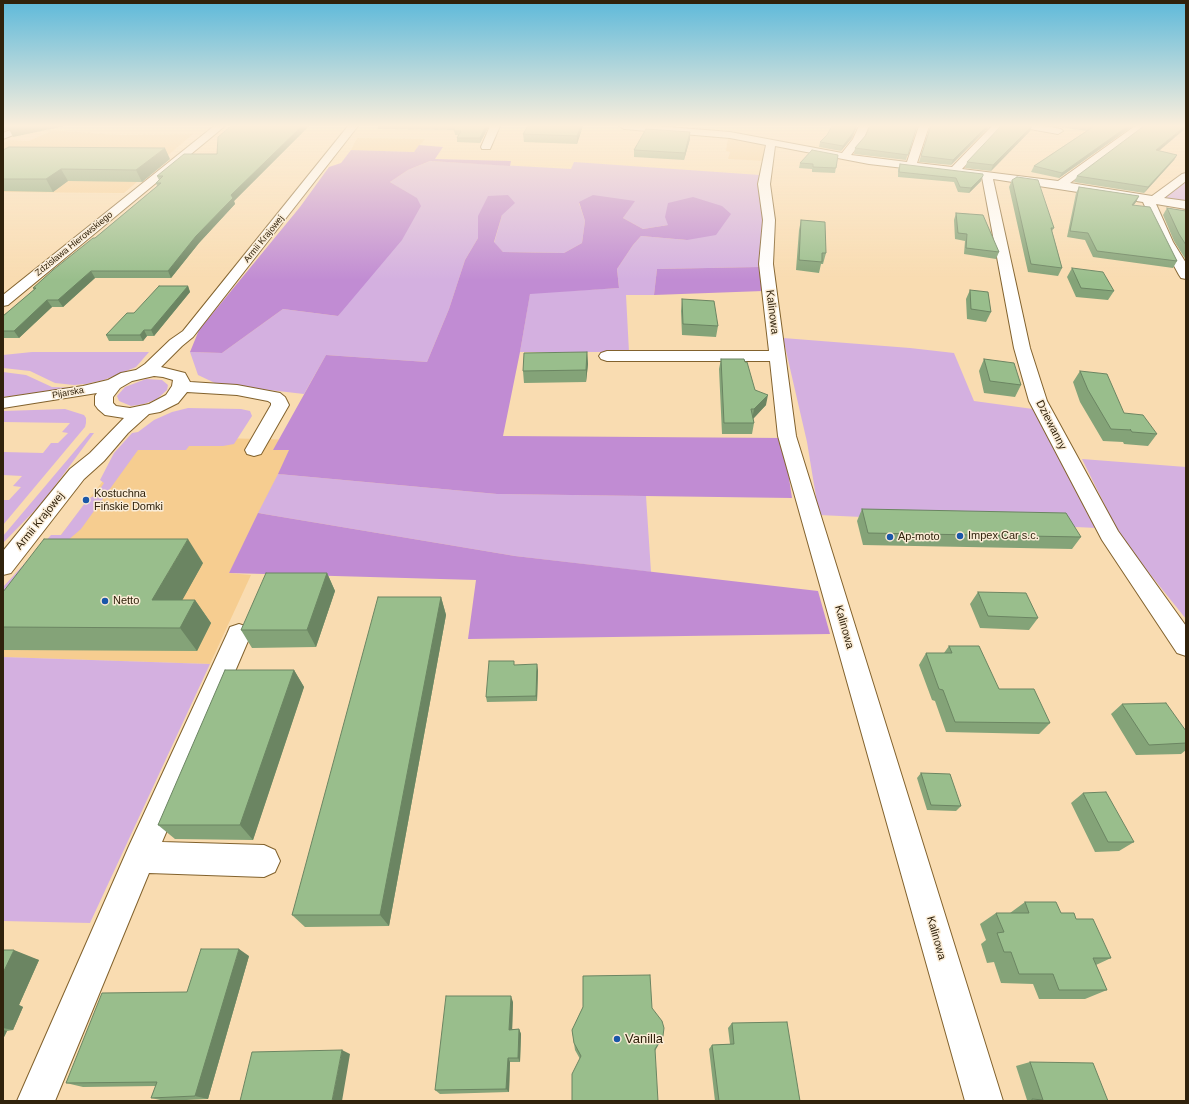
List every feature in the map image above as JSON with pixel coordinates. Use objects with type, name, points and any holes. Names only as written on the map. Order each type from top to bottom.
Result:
[{"type":"street","name":"Zdzisława Hierowskiego","points":[[3,302],[156,178]]},
{"type":"street","name":"Armii Krajowej","points":[[142,373],[151,367],[176,343],[188,334],[313,178]]},
{"type":"street","name":"Kalinowa","points":[[765,178],[764,184],[769,220],[766,264],[787,436],[984,1101]]},
{"type":"street","name":"Dziewanny","points":[[988,178],[1022,348],[1038,401],[1110,535],[1186,646]]},
{"type":"street","points":[[1008,178],[1061,184],[1186,205]]},
{"type":"street","points":[[1061,184],[1070,178]]},
{"type":"street","points":[[1151,199],[1184,178]]},
{"type":"street","points":[[1151,199],[1167,242],[1186,275]]},
{"type":"street","name":"Armii Krajowej","points":[[175,386],[174,368],[178,358],[187,344],[188,334]]},
{"type":"street","points":[[607,356],[778,356]]},
{"type":"street","points":[[142,373],[154,371],[175,386],[230,398],[262,395],[274,397],[279,401],[280,405],[254,450]]},
{"type":"street","name":"Pijarska","points":[[22,401],[114,384],[142,373]]},
{"type":"street","name":"Armii Krajowej","points":[[77,474],[84,455],[107,423],[107,406],[104,396],[107,390],[114,384]]},
{"type":"street","points":[[142,411],[154,408],[175,386]]},
{"type":"street","name":"Pijarska","points":[[3,402],[22,401],[107,406],[120,412],[142,411]]},
{"type":"street","name":"Armii Krajowej","points":[[3,567],[77,474],[97,457],[122,429],[142,411]]},
{"type":"street","points":[[36,1101],[140,857],[239,634]]},
{"type":"street","points":[[140,857],[264,861]]},
{"type":"shaded area","points":[[3,178],[142,178],[124,193],[3,192]]},
{"type":"shaded area","points":[[321,178],[397,178],[390,182],[417,198],[421,206],[402,240],[338,316],[283,309],[222,353],[190,352],[199,330],[300,207]]},
{"type":"shaded area","points":[[397,178],[760,178],[763,221],[759,267],[657,269],[654,295],[626,295],[629,352],[520,352],[530,293],[619,288],[617,269],[641,236],[687,240],[668,225],[643,229],[623,218],[634,201],[579,203],[585,221],[582,243],[564,253],[503,252],[494,243],[502,215],[478,216],[478,238],[465,260],[449,309],[427,362],[326,355],[304,394],[217,384],[198,375],[190,352],[222,353],[283,309],[338,316],[416,198],[390,182]]},
{"type":"shaded area","points":[[1186,180],[1186,203],[1161,199]]},
{"type":"shaded area","points":[[508,195],[515,203],[502,215],[494,242],[503,252],[564,253],[582,243],[585,221],[579,202],[593,195],[635,201],[623,218],[643,229],[668,225],[665,217],[668,203],[693,197],[722,206],[731,214],[716,235],[687,240],[641,236],[617,269],[619,288],[530,294],[503,436],[783,438],[792,498],[497,494],[278,474],[289,450],[273,450],[326,355],[427,362],[449,309],[465,260],[478,238],[478,216],[488,196]]},
{"type":"shaded area","points":[[759,267],[763,291],[654,295],[657,269]]},
{"type":"shaded area","points":[[783,338],[954,353],[974,401],[1033,409],[1097,528],[819,515],[807,442]]},
{"type":"shaded area","points":[[32,352],[149,352],[136,367],[104,380],[86,384],[74,385],[55,383],[30,371],[3,368],[3,355]]},
{"type":"shaded area","points":[[3,372],[26,375],[52,387],[80,388],[3,397]]},
{"type":"shaded area","points":[[146,379],[162,380],[168,385],[167,390],[157,399],[144,404],[131,406],[119,401],[117,396],[125,387]]},
{"type":"shaded area","points":[[188,408],[241,409],[250,411],[252,416],[234,444],[223,446],[189,446],[186,450],[138,450],[81,529],[60,547],[3,608],[3,587],[51,535],[61,535],[88,499],[96,495],[104,483],[100,480],[114,453],[132,433],[138,432],[154,420],[172,412]]},
{"type":"shaded area","points":[[65,409],[84,415],[86,418],[85,427],[3,525],[3,500],[9,500],[21,487],[13,486],[22,476],[3,475],[3,452],[43,453],[51,443],[58,443],[68,433],[62,432],[70,423],[3,422],[3,411]]},
{"type":"shaded area","points":[[90,433],[94,433],[43,502],[3,543],[3,536]]},
{"type":"shaded area","points":[[138,436],[300,440],[229,573],[251,575],[210,664],[3,657],[3,609]]},
{"type":"shaded area","points":[[1082,459],[1186,467],[1186,619],[1121,538]]},
{"type":"shaded area","points":[[278,474],[497,494],[646,496],[651,572],[515,556],[258,513]]},
{"type":"shaded area","points":[[258,513],[515,556],[818,591],[830,634],[468,639],[476,580],[229,573]]},
{"type":"shaded area","points":[[3,657],[210,664],[90,923],[3,921]]},
{"type":"building","points":[[3,178],[48,178],[46,179],[3,179]]},
{"type":"building","points":[[161,178],[249,178],[231,195],[233,198],[196,236],[168,271],[91,271],[58,300],[47,300],[14,331],[3,331],[3,316],[36,288],[33,288],[53,270],[93,238],[95,238],[161,183],[156,183]]},
{"type":"building","points":[[951,178],[981,178],[971,188],[960,187],[956,178]]},
{"type":"building","points":[[1016,178],[1021,178],[1038,180],[1054,228],[1051,228],[1062,268],[1031,264],[1012,180]]},
{"type":"building","points":[[1087,178],[1157,178],[1148,187]]},
{"type":"building","points":[[1079,187],[1139,196],[1132,205],[1150,207],[1177,261],[1097,251],[1088,233],[1070,231]]},
{"type":"building","points":[[1167,208],[1186,211],[1186,245],[1179,234]]},
{"type":"building","points":[[956,213],[983,215],[999,252],[966,248],[967,234],[958,233]]},
{"type":"building","points":[[801,220],[825,222],[826,253],[822,253],[822,262],[799,260]]},
{"type":"building","points":[[1072,268],[1103,272],[1114,291],[1081,288]]},
{"type":"building","points":[[159,286],[188,286],[151,330],[144,330],[140,335],[106,335],[127,313],[134,313]]},
{"type":"building","points":[[970,290],[988,292],[991,312],[971,309]]},
{"type":"building","points":[[682,299],[714,301],[718,326],[683,324]]},
{"type":"building","points":[[587,352],[586,370],[523,371],[524,353]]},
{"type":"building","points":[[721,359],[744,359],[745,362],[747,362],[755,390],[768,395],[754,409],[751,409],[754,423],[724,423]]},
{"type":"building","points":[[984,359],[1014,363],[1021,385],[990,381]]},
{"type":"building","points":[[1080,371],[1107,374],[1124,413],[1143,415],[1157,434],[1111,429],[1088,390]]},
{"type":"building","points":[[862,509],[1066,513],[1081,537],[868,533]]},
{"type":"building","points":[[44,539],[188,539],[152,600],[195,600],[180,628],[3,627],[3,592]]},
{"type":"building","points":[[266,573],[327,573],[307,630],[241,630]]},
{"type":"building","points":[[978,592],[1026,593],[1038,618],[988,616]]},
{"type":"building","points":[[378,597],[441,597],[380,915],[292,915]]},
{"type":"building","points":[[949,646],[979,646],[999,689],[1034,689],[1050,723],[955,722],[943,690],[939,689],[926,653],[952,653]]},
{"type":"building","points":[[489,661],[514,661],[514,665],[537,664],[536,696],[486,697]]},
{"type":"building","points":[[225,670],[294,670],[240,825],[158,825]]},
{"type":"building","points":[[1166,703],[1186,731],[1186,743],[1149,745],[1122,704]]},
{"type":"building","points":[[921,773],[950,774],[961,806],[931,805]]},
{"type":"building","points":[[1106,792],[1134,842],[1108,842],[1083,793]]},
{"type":"building","points":[[1025,902],[1056,902],[1061,913],[1074,913],[1076,919],[1093,919],[1111,958],[1093,958],[1107,990],[1059,990],[1053,974],[1019,974],[1011,952],[1004,952],[997,933],[1004,932],[996,913],[1029,913]]},
{"type":"building","points":[[201,949],[239,949],[195,1096],[151,1098],[157,1082],[66,1083],[102,993],[187,992]]},
{"type":"building","points":[[3,950],[14,950],[3,973]]},
{"type":"building","name":"Vanilla","points":[[650,975],[652,1008],[662,1021],[664,1028],[663,1036],[655,1049],[658,1101],[572,1101],[572,1074],[581,1056],[574,1043],[572,1030],[583,1007],[583,976]]},
{"type":"building","points":[[446,996],[511,996],[509,1030],[519,1029],[518,1058],[508,1058],[506,1089],[435,1090]]},
{"type":"building","points":[[787,1022],[800,1101],[719,1101],[712,1045],[734,1044],[732,1023]]},
{"type":"building","points":[[342,1050],[332,1101],[240,1101],[252,1052]]},
{"type":"building","points":[[1030,1062],[1093,1063],[1108,1101],[1032,1101],[1032,1099],[1043,1100]]},
{"type":"place","name":"Kostuchna Fińskie Domki","points":[[86,500]]},
{"type":"place","name":"Impex Car s.c.","points":[[960,536]]},
{"type":"place","name":"Ap-moto","points":[[890,537]]},
{"type":"place","name":"Netto","points":[[105,601]]},
{"type":"place","name":"Vanilla","points":[[617,1039]]}]
